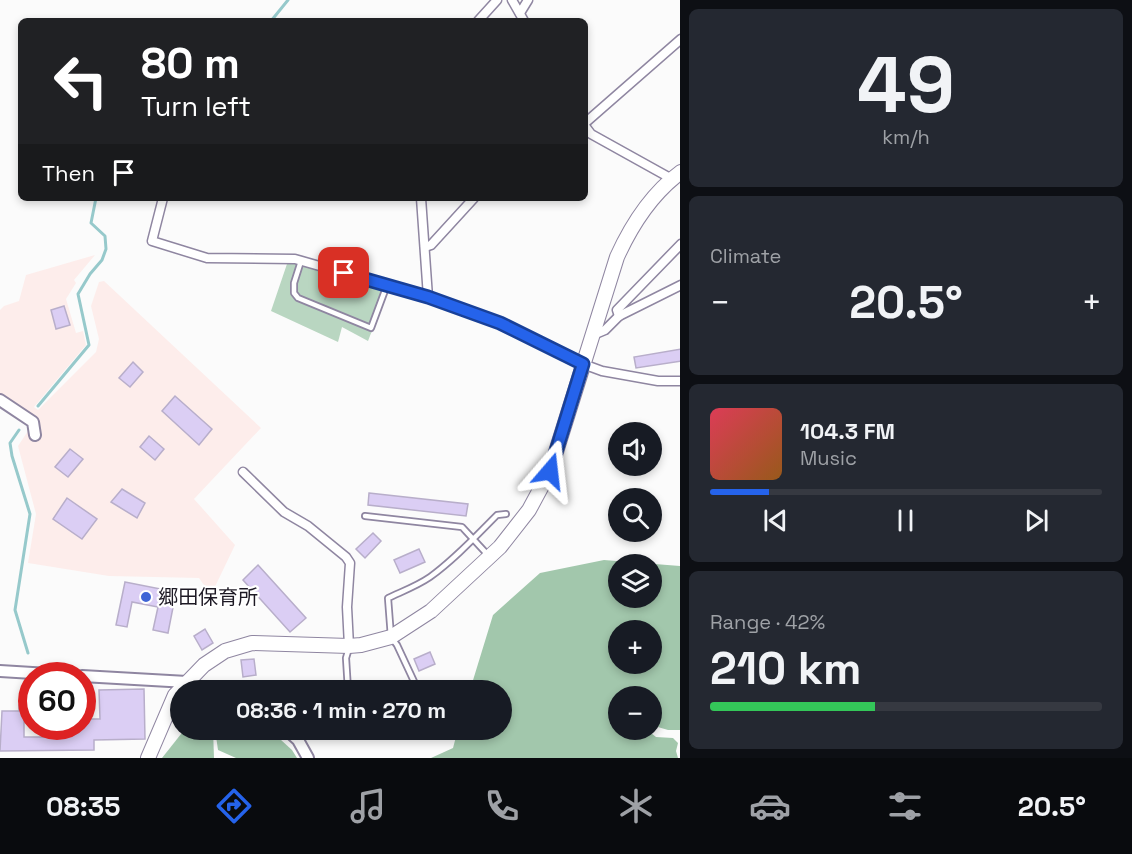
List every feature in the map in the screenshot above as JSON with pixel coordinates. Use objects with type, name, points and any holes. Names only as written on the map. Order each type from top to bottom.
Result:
[{"type":"main road","points":[[189,680],[204,665],[225,651],[252,643],[349,646],[391,637],[431,611],[500,547],[529,510],[550,471],[617,257],[630,229],[645,206],[676,175]]},
{"type":"main road","points":[[148,758],[170,707]]},
{"type":"street","points":[[481,18],[497,0]]},
{"type":"street","points":[[512,0],[522,17]]},
{"type":"street","points":[[522,17],[528,0]]},
{"type":"street","points":[[588,121],[680,40]]},
{"type":"street","points":[[588,129],[591,134],[676,175]]},
{"type":"street","points":[[162,201],[152,241],[207,258],[264,258],[301,261],[428,297],[500,323],[583,364],[658,381],[680,381]]},
{"type":"street","points":[[421,201],[428,297]]},
{"type":"street","points":[[425,247],[431,245],[471,201]]},
{"type":"street","points":[[619,316],[617,310],[680,245]]},
{"type":"street","points":[[593,335],[605,330],[619,316],[680,286]]},
{"type":"street","points":[[0,400],[33,422],[35,435]]},
{"type":"street","points":[[243,472],[284,512],[308,526],[346,557],[350,563],[347,607],[349,646]]},
{"type":"street","points":[[0,671],[18,672]]},
{"type":"street","points":[[96,677],[170,681]]},
{"type":"street","points":[[298,740],[308,758]]},
{"type":"lane","points":[[301,261],[294,283],[294,293],[298,298],[371,328],[387,285]]},
{"type":"lane","points":[[413,680],[391,637],[388,598],[431,576],[496,515],[506,514]]},
{"type":"lane","points":[[365,516],[462,527],[489,556]]},
{"type":"lane","points":[[347,680],[346,658],[349,646]]},
{"type":"shaded area","points":[[95,255],[74,280],[76,283],[66,299],[76,333],[83,331],[86,345],[34,407],[38,410],[96,352],[99,339],[91,306],[99,282],[104,281],[261,428],[194,499],[235,545],[211,595],[199,578],[109,576],[28,563],[36,514],[18,446],[28,431],[28,426],[0,407],[0,310],[4,306],[19,301],[26,275]]},
{"type":"green space","points":[[288,261],[388,289],[368,341],[342,327],[338,342],[271,311]]},
{"type":"green space","points":[[604,560],[608,560],[608,608],[662,608],[662,565],[680,566],[680,730],[662,728],[662,686],[608,686],[608,740],[673,738],[678,743],[676,751],[678,758],[431,758],[453,748],[455,740],[512,740],[512,680],[473,680],[493,615],[540,573]]},
{"type":"green space","points":[[176,740],[213,740],[214,758],[162,758]]},
{"type":"green space","points":[[217,740],[281,740],[297,758],[236,758],[218,750]]},
{"type":"building","points":[[64,306],[70,325],[56,329],[51,310]]},
{"type":"building","points":[[680,349],[680,361],[636,368],[634,357]]},
{"type":"building","points":[[133,362],[143,372],[130,387],[119,378]]},
{"type":"building","points":[[175,396],[212,429],[199,445],[162,411]]},
{"type":"building","points":[[149,436],[164,449],[155,460],[140,447]]},
{"type":"building","points":[[70,449],[83,459],[68,477],[55,467]]},
{"type":"building","points":[[122,489],[145,503],[137,518],[111,502]]},
{"type":"building","points":[[369,493],[468,504],[466,516],[368,505]]},
{"type":"building","points":[[67,498],[97,519],[82,539],[53,519]]},
{"type":"building","points":[[373,533],[381,541],[365,558],[356,549]]},
{"type":"building","points":[[419,549],[425,562],[400,573],[394,560]]},
{"type":"building","points":[[258,565],[306,618],[290,632],[243,580]]},
{"type":"building","points":[[125,582],[176,592],[168,633],[153,630],[158,607],[132,602],[127,627],[116,625]]},
{"type":"building","points":[[205,629],[213,643],[202,650],[194,636]]},
{"type":"building","points":[[430,652],[435,664],[419,671],[414,659]]},
{"type":"building","points":[[254,659],[256,675],[243,677],[241,660]]},
{"type":"building","points":[[144,689],[145,739],[96,740],[96,719],[100,719],[99,690]]},
{"type":"building","points":[[2,711],[18,711],[18,740],[94,740],[94,750],[0,751]]},
{"type":"waterway","points":[[273,18],[288,0]]},
{"type":"waterway","points":[[38,406],[89,345],[78,294],[102,260],[106,249],[105,236],[91,223],[95,201]]},
{"type":"waterway","points":[[19,430],[10,443],[30,514],[15,610],[28,653]]},
{"type":"place","name":"郷田保育所","points":[[146,597]]},
{"type":"route","points":[[344,273],[428,297],[500,323],[575,358],[583,364],[550,471]]}]
